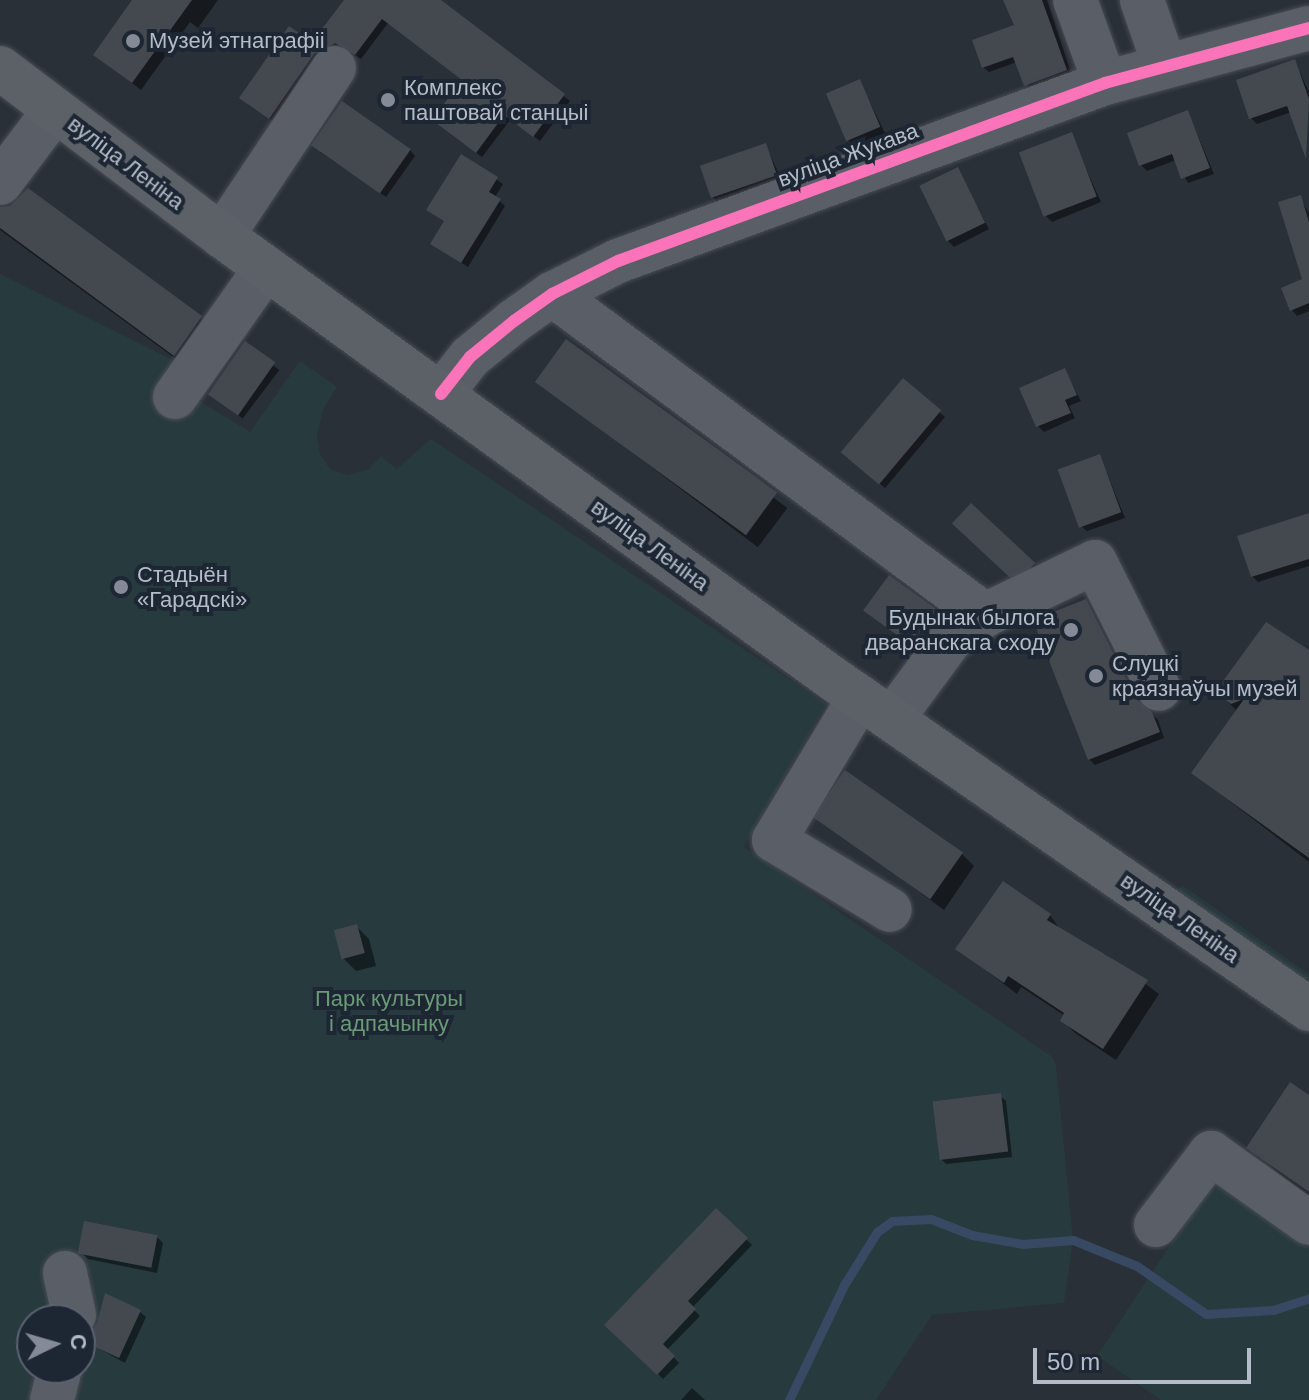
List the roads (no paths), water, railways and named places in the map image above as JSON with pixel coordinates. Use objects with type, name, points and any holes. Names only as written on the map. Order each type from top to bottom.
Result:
[{"type":"main road","name":"вуліца Леніна","points":[[0,68],[222,236],[876,708],[1309,1009]]},
{"type":"street","points":[[1075,0],[1105,83]]},
{"type":"street","points":[[1142,0],[1164,64]]},
{"type":"street","name":"вуліца Жукава","points":[[441,394],[470,357],[552,294],[618,261],[1105,83],[1164,64],[1309,28]]},
{"type":"street","points":[[222,236],[334,68]]},
{"type":"street","points":[[0,183],[55,110]]},
{"type":"street","points":[[175,397],[266,268]]},
{"type":"street","points":[[552,294],[985,615]]},
{"type":"street","points":[[890,910],[774,840],[876,708],[951,639],[985,615],[1095,562],[1159,689]]},
{"type":"street","points":[[1156,1225],[1211,1153],[1309,1223]]},
{"type":"waterway","points":[[789,1400],[844,1285],[877,1232],[892,1221],[931,1219],[972,1235],[1023,1244],[1073,1240],[1137,1266],[1206,1314],[1273,1310],[1309,1298]]},
{"type":"place","name":"Музей этнаграфіі","points":[[133,41]]},
{"type":"place","name":"Комплекс паштовай станцыі","points":[[388,100]]},
{"type":"place","name":"Стадыён «Гарадскі»","points":[[121,587]]},
{"type":"place","name":"Будынак былога дваранскага сходу","points":[[1071,630]]},
{"type":"place","name":"Слуцкі краязнаўчы музей","points":[[1096,676]]},
{"type":"park label","name":"Парк культуры і адпачынку","points":[[389,1010]]}]
